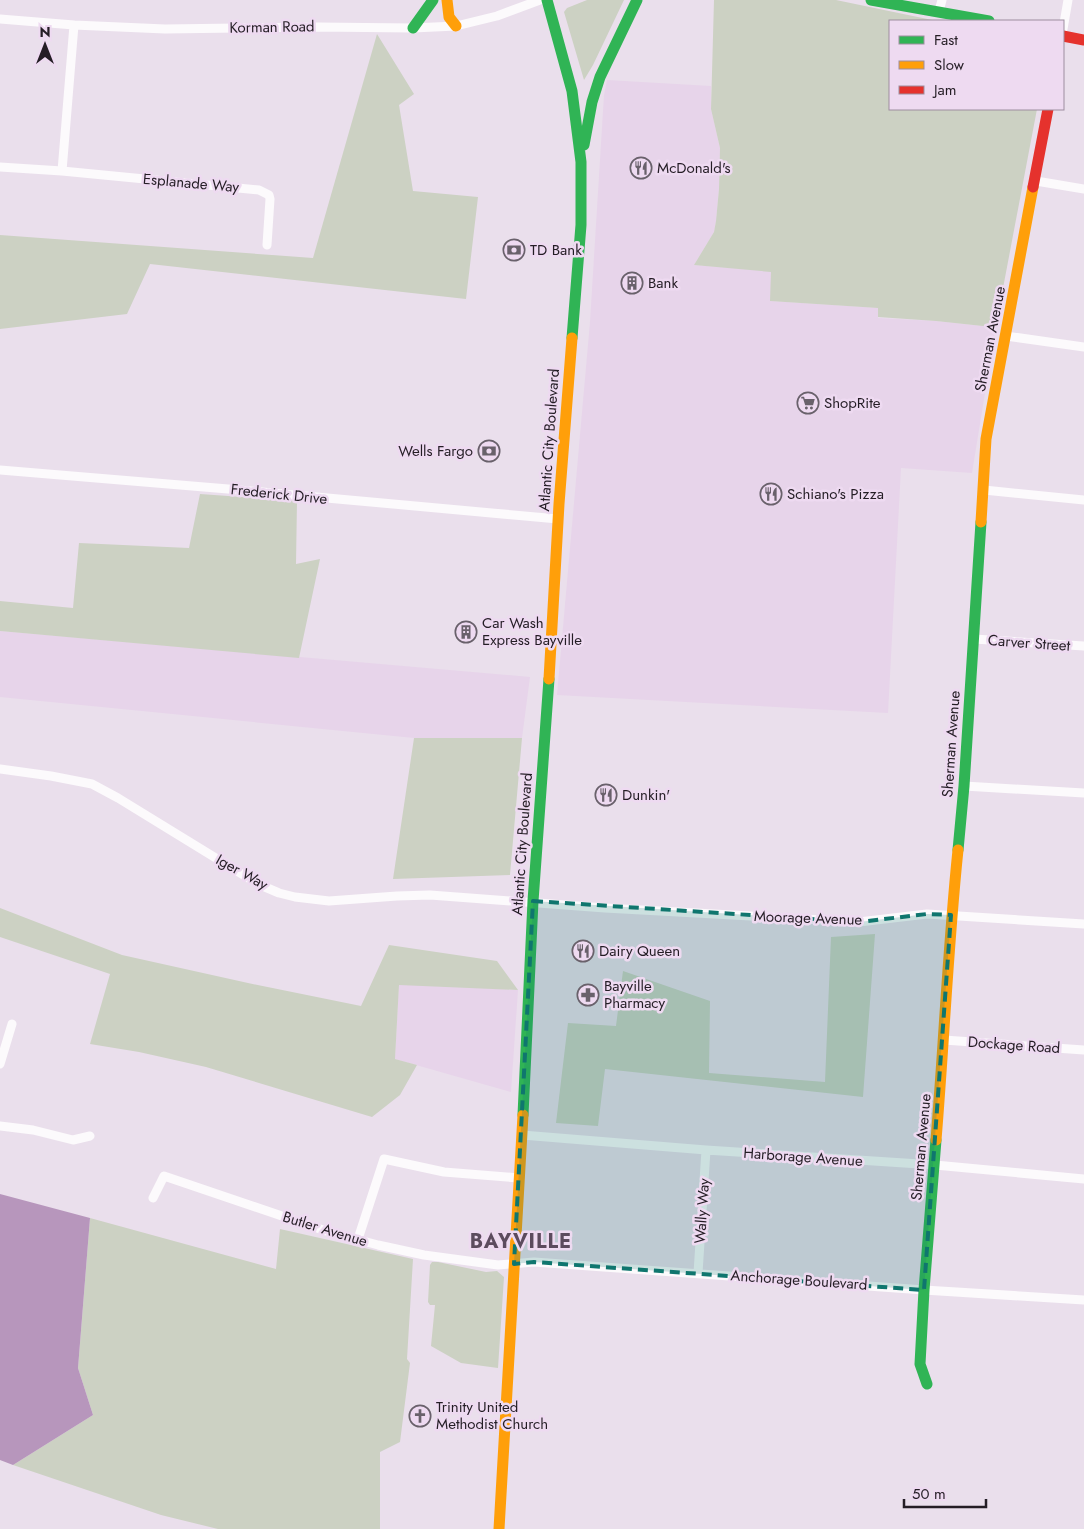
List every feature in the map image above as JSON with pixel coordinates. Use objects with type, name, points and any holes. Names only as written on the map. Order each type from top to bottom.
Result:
[{"type":"main road","points":[[413,28],[433,0]]},
{"type":"main road","points":[[447,0],[449,17],[456,26]]},
{"type":"main road","points":[[547,0],[572,91],[581,162]]},
{"type":"main road","points":[[629,15],[631,0]]},
{"type":"main road","points":[[581,162],[595,90],[603,69],[637,0]]},
{"type":"main road","points":[[871,0],[940,6]]},
{"type":"main road","points":[[905,0],[940,6],[986,20]]},
{"type":"main road","points":[[1064,36],[1084,40]]},
{"type":"main road","name":"Sherman Avenue","points":[[927,1384],[920,1364],[924,1290],[944,1040],[951,915],[964,786],[986,439],[1048,110]]},
{"type":"main road","name":"Atlantic City Boulevard","points":[[499,1529],[522,1135],[533,902],[550,666],[558,519],[581,225],[581,162]]},
{"type":"street","name":"Korman Road","points":[[0,19],[74,25],[165,28],[413,28],[456,26],[496,16],[540,0]]},
{"type":"street","points":[[1064,23],[1068,0]]},
{"type":"street","points":[[62,171],[74,25]]},
{"type":"street","name":"Esplanade Way","points":[[0,167],[259,190],[269,196],[270,199],[267,245]]},
{"type":"street","points":[[1036,181],[1084,189]]},
{"type":"street","points":[[1006,336],[1084,347]]},
{"type":"street","name":"Frederick Drive","points":[[0,470],[558,519]]},
{"type":"street","points":[[984,490],[1084,500]]},
{"type":"street","name":"Carver Street","points":[[974,639],[1084,646]]},
{"type":"street","name":"Iger Way","points":[[0,770],[50,776],[92,784],[258,884],[295,896],[329,901],[430,895],[533,902]]},
{"type":"street","points":[[964,786],[1084,793]]},
{"type":"street","name":"Moorage Avenue","points":[[533,902],[605,908],[859,922],[927,914],[1084,924]]},
{"type":"street","points":[[0,1064],[12,1024]]},
{"type":"street","name":"Dockage Road","points":[[944,1040],[1084,1050]]},
{"type":"street","points":[[0,1126],[33,1130],[73,1140],[90,1136]]},
{"type":"street","name":"Harborage Avenue","points":[[522,1135],[706,1150],[935,1165],[1084,1178]]},
{"type":"street","name":"Wally Way","points":[[698,1273],[706,1150]]},
{"type":"street","points":[[358,1239],[384,1159],[444,1172],[519,1178]]},
{"type":"street","name":"Butler Avenue","points":[[153,1198],[164,1176],[326,1231],[424,1255],[498,1265],[514,1264]]},
{"type":"street","name":"Anchorage Boulevard","points":[[514,1264],[534,1262],[1084,1300]]},
{"type":"highlighted area","points":[[533,901],[859,922],[927,914],[951,915],[924,1290],[534,1262],[514,1264]]},
{"type":"shaded area","points":[[587,0],[624,0],[584,80],[564,12],[567,8]]},
{"type":"shaded area","points":[[714,0],[836,0],[932,20],[889,20],[889,110],[1037,110],[996,325],[992,327],[878,317],[878,308],[770,301],[771,272],[694,265],[714,232],[716,221],[720,148],[711,109]]},
{"type":"shaded area","points":[[377,34],[414,94],[399,105],[413,191],[478,197],[466,299],[150,264],[127,314],[0,329],[0,235],[313,258]]},
{"type":"shaded area","points":[[607,80],[711,86],[711,109],[720,148],[716,221],[714,232],[694,265],[771,271],[771,301],[878,308],[878,318],[936,321],[992,327],[996,325],[972,473],[901,468],[888,713],[557,695],[590,322],[604,95]]},
{"type":"shaded area","points":[[200,494],[297,501],[296,564],[320,559],[299,658],[0,631],[0,601],[73,608],[79,543],[189,548]]},
{"type":"shaded area","points":[[0,631],[530,677],[522,738],[414,738],[0,697]]},
{"type":"shaded area","points":[[414,738],[522,738],[510,875],[393,879]]},
{"type":"shaded area","points":[[0,908],[122,955],[361,1006],[389,945],[497,961],[518,990],[399,985],[395,1059],[417,1065],[400,1095],[372,1117],[206,1067],[139,1052],[90,1044],[110,974],[0,937]]},
{"type":"shaded area","points":[[875,934],[863,1097],[605,1069],[598,1126],[556,1123],[568,1023],[616,1026],[623,971],[710,1001],[709,1073],[825,1082],[831,937]]},
{"type":"shaded area","points":[[399,984],[518,990],[511,1092],[395,1059]]},
{"type":"shaded area","points":[[0,1194],[90,1218],[78,1368],[93,1415],[13,1465],[0,1460]]},
{"type":"shaded area","points":[[90,1218],[276,1269],[280,1229],[413,1259],[407,1359],[410,1363],[400,1442],[380,1452],[380,1529],[218,1529],[161,1515],[13,1465],[93,1415],[78,1368]]},
{"type":"shaded area","points":[[432,1262],[486,1272],[497,1271],[504,1277],[498,1368],[461,1363],[431,1346],[435,1305],[430,1305],[428,1302],[430,1265]]},
{"type":"traffic: fast","points":[[413,28],[433,0]]},
{"type":"traffic: fast","points":[[547,0],[572,91],[581,162],[581,225],[572,338]]},
{"type":"traffic: fast","points":[[584,145],[592,102],[600,77],[637,0]]},
{"type":"traffic: fast","points":[[871,0],[983,20]]},
{"type":"traffic: fast","points":[[958,850],[964,786],[981,522]]},
{"type":"traffic: fast","points":[[523,1115],[533,901],[549,679]]},
{"type":"traffic: fast","points":[[927,1384],[920,1364],[936,1140]]},
{"type":"traffic: slow","points":[[447,0],[449,17],[456,26]]},
{"type":"traffic: slow","points":[[981,522],[986,439],[1033,187]]},
{"type":"traffic: slow","points":[[549,679],[559,504],[572,338]]},
{"type":"traffic: slow","points":[[936,1140],[951,922],[958,850]]},
{"type":"traffic: slow","points":[[499,1529],[523,1115]]},
{"type":"traffic: jam","points":[[1064,36],[1084,40]]},
{"type":"traffic: jam","points":[[1033,187],[1048,110]]},
{"type":"place","name":"McDonald's","points":[[641,168]]},
{"type":"place","name":"TD Bank","points":[[514,250]]},
{"type":"place","name":"Bank","points":[[632,283]]},
{"type":"place","name":"ShopRite","points":[[808,403]]},
{"type":"place","name":"Wells Fargo","points":[[489,451]]},
{"type":"place","name":"Schiano's Pizza","points":[[771,494]]},
{"type":"place","name":"Car Wash Express Bayville","points":[[466,632]]},
{"type":"place","name":"Dunkin'","points":[[606,795]]},
{"type":"place","name":"Dairy Queen","points":[[583,951]]},
{"type":"place","name":"Bayville Pharmacy","points":[[588,995]]},
{"type":"place","name":"Trinity United Methodist Church","points":[[420,1416]]},
{"type":"district","name":"BAYVILLE","points":[[521,1241]]}]
